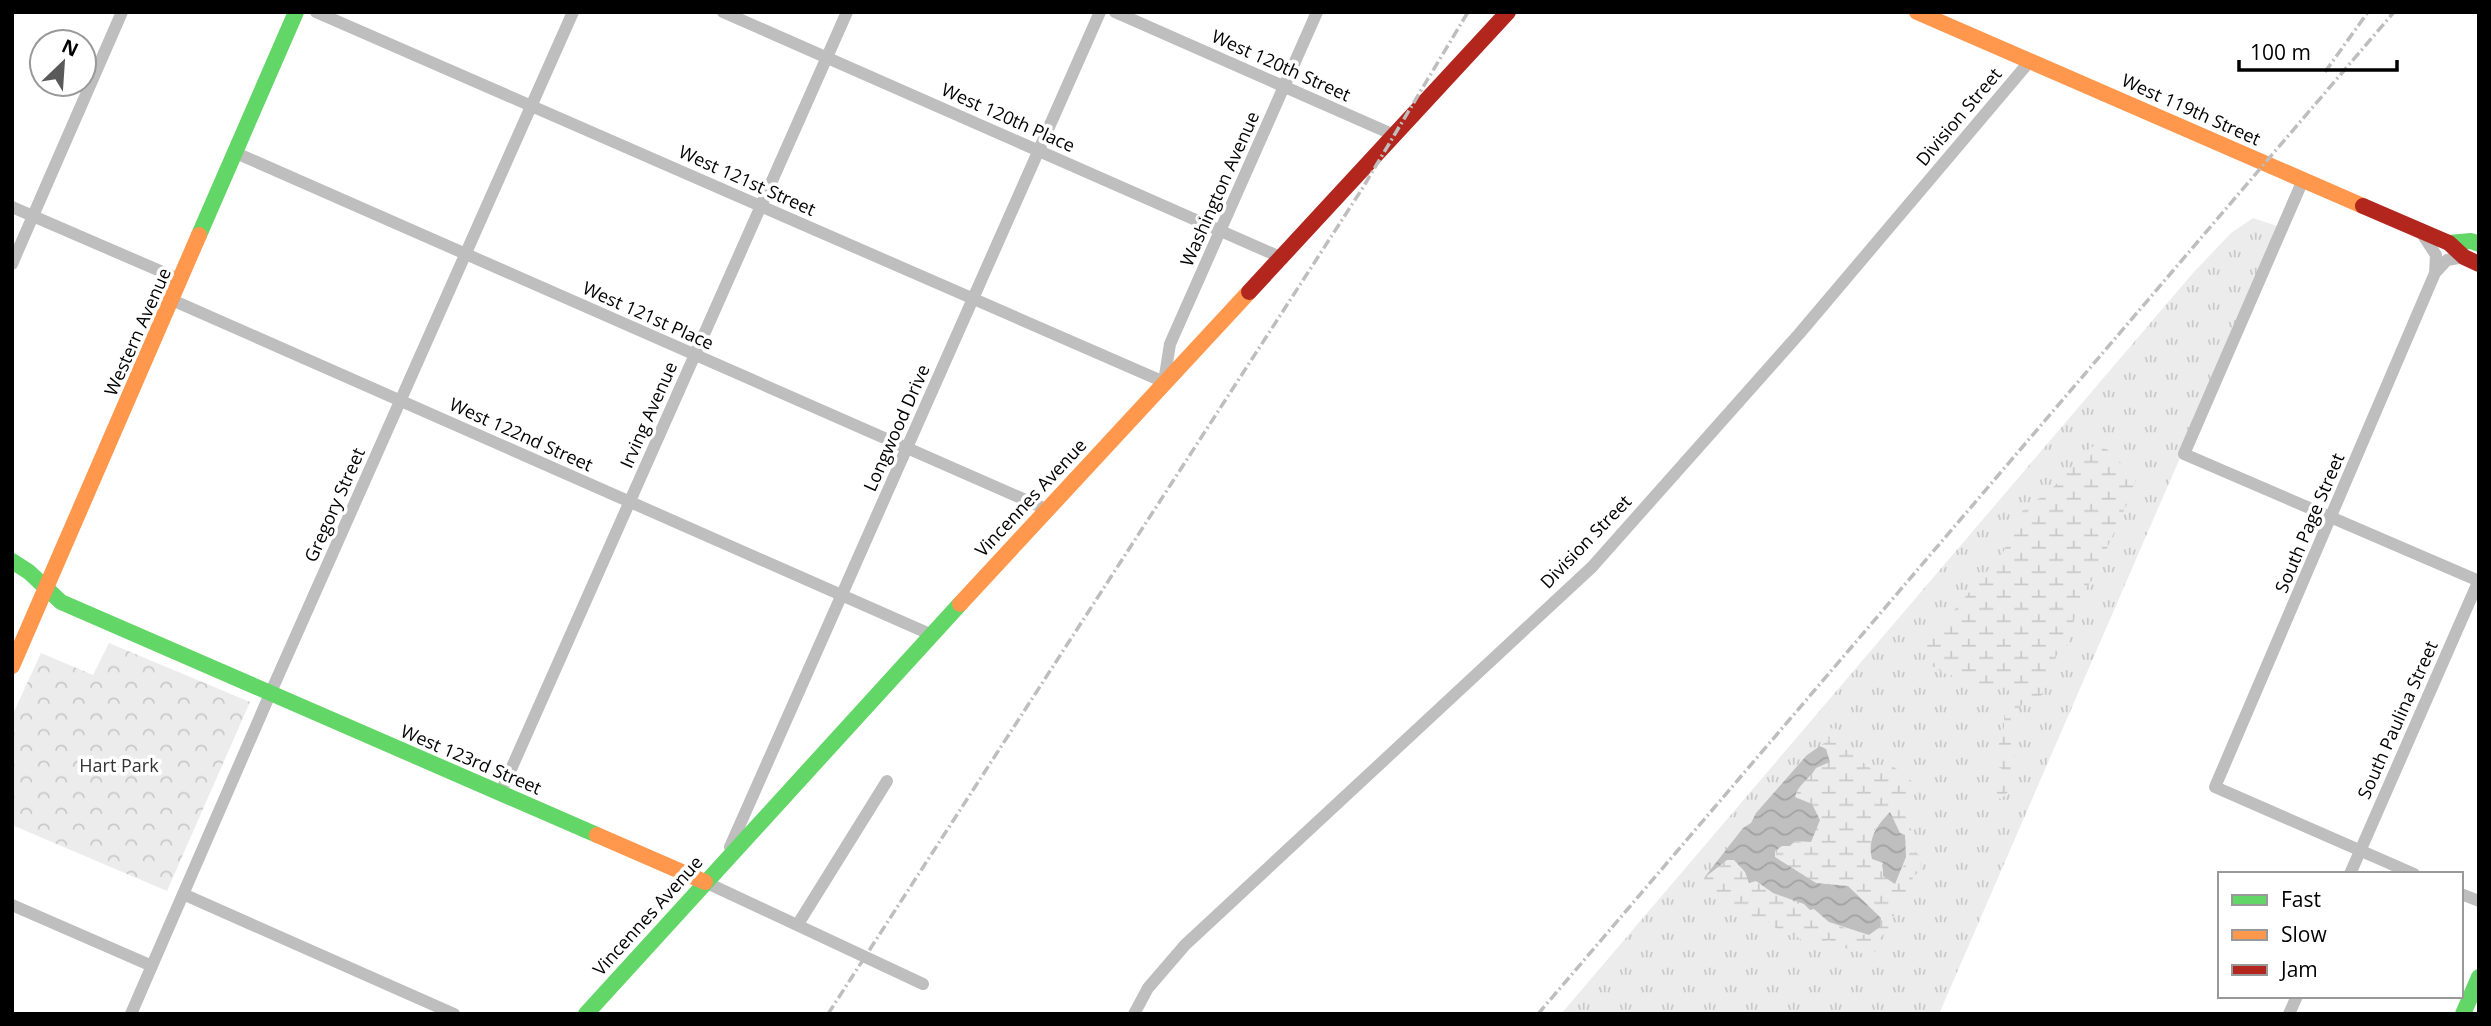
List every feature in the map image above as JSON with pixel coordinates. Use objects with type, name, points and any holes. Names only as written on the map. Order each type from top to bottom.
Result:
[{"type":"main road","name":"Western Avenue","points":[[12,666],[296,12]]},
{"type":"main road","name":"Vincennes Avenue","points":[[586,1014],[726,857],[1046,509],[1508,12]]},
{"type":"main road","name":"West 119th Street","points":[[1917,12],[2449,243],[2471,261]]},
{"type":"main road","name":"West 119th Street","points":[[2449,243],[2471,241],[2479,244]]},
{"type":"main road","name":"West 123rd Street","points":[[12,561],[61,602],[705,882]]},
{"type":"main road","points":[[2463,1014],[2479,977]]},
{"type":"street","points":[[12,264],[122,12]]},
{"type":"street","name":"West 121st Street","points":[[316,12],[1164,382]]},
{"type":"street","name":"Gregory Street","points":[[131,1014],[573,12]]},
{"type":"street","name":"West 120th Place","points":[[723,12],[1280,257]]},
{"type":"street","name":"Irving Avenue","points":[[500,794],[847,12]]},
{"type":"street","name":"Longwood Drive","points":[[726,857],[1100,12]]},
{"type":"street","name":"West 120th Street","points":[[1115,12],[1394,135]]},
{"type":"street","name":"Washington Avenue","points":[[1164,382],[1170,344],[1317,12]]},
{"type":"street","name":"Division Street","points":[[1134,1014],[1148,988],[1185,945],[1592,567],[1799,334],[2030,61]]},
{"type":"street","name":"West 121st Place","points":[[236,153],[1046,509]]},
{"type":"street","points":[[2303,180],[2184,454],[2479,581]]},
{"type":"street","points":[[12,207],[181,280]]},
{"type":"street","points":[[2421,232],[2436,255],[2435,273]]},
{"type":"street","points":[[2435,273],[2447,260],[2471,261]]},
{"type":"street","name":"South Page Street","points":[[2360,851],[2215,787],[2435,273]]},
{"type":"street","name":"West 122nd Street","points":[[172,300],[932,635]]},
{"type":"street","name":"South Paulina Street","points":[[2351,872],[2479,581]]},
{"type":"street","points":[[797,924],[887,782]]},
{"type":"street","points":[[2360,851],[2409,872]]},
{"type":"street","name":"West 123rd Street","points":[[705,882],[923,984]]},
{"type":"street","points":[[183,894],[454,1014]]},
{"type":"street","points":[[12,905],[152,966]]},
{"type":"street","points":[[2289,1014],[2296,998]]},
{"type":"green space","points":[[2253,218],[2280,227],[1939,1014],[1561,1014],[2193,273],[2231,233]]},
{"type":"green space","points":[[2099,445],[2108,450],[2136,478],[2132,493],[2093,579],[2081,594],[2066,650],[2058,652],[2041,696],[2025,702],[2016,713],[2013,726],[2014,773],[2011,787],[2001,799],[1996,797],[2002,769],[1993,764],[2004,727],[2004,715],[2014,709],[2016,703],[2008,689],[2003,686],[1964,684],[1925,662],[1928,641],[1995,565],[2005,549],[2015,523],[2026,507],[2057,484],[2091,447]]},
{"type":"green space","name":"Hart Park","points":[[109,643],[250,702],[167,891],[12,825],[12,716],[41,653],[93,675]]},
{"type":"green space","points":[[1828,728],[1838,729],[1844,748],[1874,771],[1889,763],[1915,784],[1911,799],[1900,807],[1910,817],[1913,850],[1920,856],[1921,870],[1913,877],[1909,894],[1898,904],[1890,927],[1881,937],[1879,947],[1871,957],[1829,940],[1818,945],[1802,943],[1798,937],[1783,934],[1769,922],[1746,915],[1703,883],[1704,878],[1727,860],[1734,860],[1748,878],[1806,908],[1814,909],[1844,928],[1864,935],[1881,918],[1848,886],[1816,883],[1775,857],[1778,848],[1795,841],[1810,842],[1815,834],[1795,797],[1815,768],[1827,764],[1824,747],[1820,746],[1829,740],[1826,732]],"holes":[[[1890,813],[1900,833],[1905,835],[1906,857],[1902,871],[1883,872],[1875,828]]]},
{"type":"water","points":[[1820,746],[1826,749],[1830,762],[1816,768],[1795,797],[1812,804],[1820,820],[1811,842],[1795,841],[1790,846],[1782,846],[1775,851],[1775,857],[1816,883],[1848,886],[1881,918],[1880,927],[1869,935],[1829,922],[1814,909],[1810,910],[1804,904],[1773,893],[1756,881],[1749,883],[1745,872],[1734,860],[1727,860],[1704,878],[1743,828],[1751,823],[1756,813],[1807,755]]},
{"type":"water","points":[[1890,812],[1900,833],[1905,835],[1906,857],[1895,884],[1883,876],[1883,863],[1872,859],[1871,852],[1874,833]]},
{"type":"railway","points":[[828,1014],[1362,189],[1468,12]]},
{"type":"railway","points":[[2325,72],[2368,12]]},
{"type":"railway","points":[[1538,1014],[2394,12]]},
{"type":"traffic: fast","points":[[199,235],[296,12]]},
{"type":"traffic: fast","points":[[2449,243],[2471,241],[2479,244]]},
{"type":"traffic: fast","points":[[12,561],[29,572],[61,602],[597,835]]},
{"type":"traffic: fast","points":[[586,1014],[960,604]]},
{"type":"traffic: fast","points":[[2463,1014],[2479,977]]},
{"type":"traffic: slow","points":[[1917,12],[2363,206]]},
{"type":"traffic: slow","points":[[12,666],[199,235]]},
{"type":"traffic: slow","points":[[960,604],[1249,292]]},
{"type":"traffic: slow","points":[[597,835],[705,882]]},
{"type":"traffic: jam","points":[[1249,292],[1508,12]]},
{"type":"traffic: jam","points":[[2363,206],[2449,243],[2464,257],[2479,264]]}]
